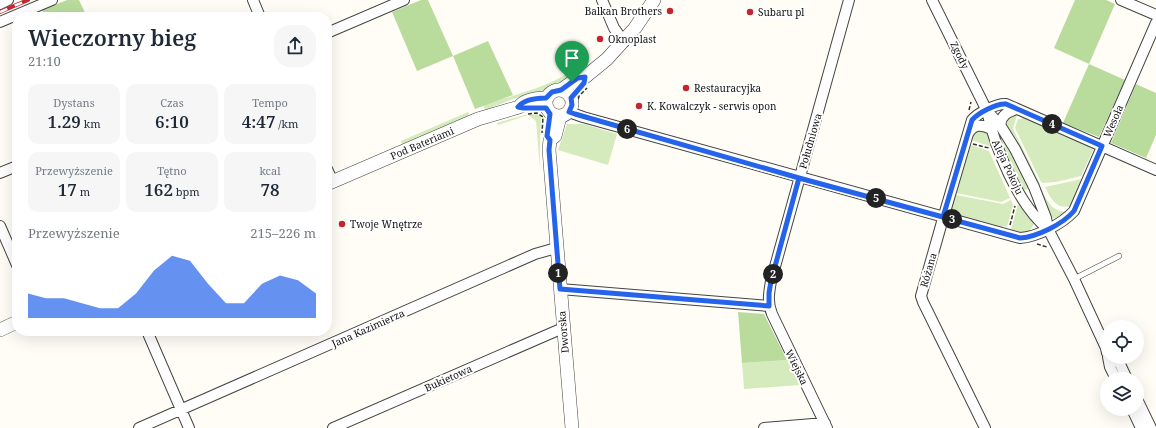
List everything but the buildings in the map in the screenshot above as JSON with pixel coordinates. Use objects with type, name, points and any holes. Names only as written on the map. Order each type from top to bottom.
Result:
[{"type":"street","points":[[0,4],[8,0]]},
{"type":"street","points":[[24,12],[52,0]]},
{"type":"street","points":[[253,0],[258,12]]},
{"type":"street","points":[[332,31],[404,0]]},
{"type":"street","points":[[602,0],[614,28],[624,42]]},
{"type":"street","name":"Pod Bateriami","points":[[332,182],[478,119],[518,107],[554,110],[552,92],[566,94],[584,83],[585,77],[607,59],[624,42],[643,18],[654,0]]},
{"type":"street","name":"Południowa","points":[[769,306],[771,281],[849,0]]},
{"type":"street","name":"Zgody","points":[[932,0],[987,110]]},
{"type":"street","points":[[1121,0],[1156,15]]},
{"type":"street","points":[[0,22],[12,17]]},
{"type":"street","name":"Wesoła","points":[[554,110],[1020,238],[1027,238],[1048,229],[1067,218],[1074,211],[1156,23]]},
{"type":"street","points":[[554,110],[572,105],[566,94]]},
{"type":"street","points":[[987,110],[1002,104],[1016,108],[1156,170]]},
{"type":"street","points":[[967,136],[974,126],[996,127],[1005,114],[1016,108]]},
{"type":"street","name":"Dworska","points":[[554,110],[547,134],[550,140],[549,150],[556,248],[572,428]]},
{"type":"street","name":"Aleja Pokoju","points":[[987,110],[996,127],[1015,149],[1034,187],[1046,218],[1048,229],[1074,279],[1100,337]]},
{"type":"street","name":"Różana","points":[[985,428],[921,296],[967,136],[974,118],[987,110]]},
{"type":"street","name":"Aleja Pokoju","points":[[996,127],[1002,157],[1020,194],[1037,221],[1048,229]]},
{"type":"street","points":[[0,173],[12,168]]},
{"type":"street","points":[[0,226],[12,254]]},
{"type":"street","name":"Jana Kazimierza","points":[[139,428],[535,254],[556,248]]},
{"type":"street","points":[[560,289],[769,306]]},
{"type":"street","name":"Wiejska","points":[[769,306],[826,425]]},
{"type":"street","points":[[0,330],[12,324]]},
{"type":"street","name":"Bukietowa","points":[[333,428],[563,328]]},
{"type":"street","points":[[149,336],[189,428]]},
{"type":"street","points":[[1138,416],[1141,428]]},
{"type":"street","points":[[1144,416],[1151,428]]},
{"type":"street","points":[[764,428],[826,425]]},
{"type":"lane","points":[[1074,279],[1119,256]]},
{"type":"green space","points":[[67,0],[79,0],[85,12],[43,12],[42,10]]},
{"type":"green space","points":[[421,0],[428,0],[453,56],[417,71],[392,12]]},
{"type":"green space","points":[[1075,0],[1106,0],[1115,4],[1089,64],[1054,48]]},
{"type":"green space","points":[[488,41],[513,95],[475,109],[453,56]]},
{"type":"green space","points":[[1089,64],[1125,80],[1099,137],[1063,123]]},
{"type":"green space","points":[[576,67],[578,71],[563,83],[551,86],[540,92],[513,99],[485,110],[483,105],[544,85],[556,80]]},
{"type":"green space","points":[[1136,84],[1156,93],[1156,135],[1146,158],[1111,143]]},
{"type":"green space","points":[[1003,109],[1017,115],[1013,129],[1040,184],[1037,185],[1002,126],[1001,113]]},
{"type":"green space","points":[[468,112],[470,116],[402,144],[401,141]]},
{"type":"green space","points":[[536,114],[541,118],[540,168],[536,121],[528,115],[498,125],[497,123],[525,115]]},
{"type":"green space","points":[[1023,116],[1094,148],[1081,176],[1056,182],[1041,182],[1015,128],[1018,119],[1021,119]]},
{"type":"green space","points":[[992,119],[1014,152],[1030,188],[1022,191],[1006,161]]},
{"type":"green space","points":[[567,124],[584,124],[617,134],[608,165],[558,150]]},
{"type":"green space","points":[[977,129],[989,132],[995,148],[971,140],[973,130]]},
{"type":"green space","points":[[971,145],[989,151],[1010,198],[1001,202],[956,193],[968,149],[970,150]]},
{"type":"green space","points":[[1082,179],[1072,206],[1066,207],[1058,205],[1052,199],[1045,187]]},
{"type":"green space","points":[[1041,189],[1048,202],[1054,208],[1062,212],[1068,212],[1062,216],[1051,219],[1039,190]]},
{"type":"green space","points":[[956,195],[1003,204],[1011,200],[1013,205],[1007,227],[1003,226],[1002,228],[953,214],[951,209],[954,197]]},
{"type":"green space","points":[[1019,200],[1033,219],[1034,224],[1029,232],[1022,234],[1011,230]]},
{"type":"green space","points":[[738,312],[764,314],[787,360],[742,363]]},
{"type":"green space","points":[[787,360],[800,385],[744,389],[742,363]]},
{"type":"railway","points":[[0,12],[28,0]]},
{"type":"place","name":"Balkan Brothers","points":[[670,11]]},
{"type":"place","name":"Subaru pl","points":[[750,12]]},
{"type":"place","name":"Oknoplast","points":[[600,39]]},
{"type":"place","name":"Restauracyjka","points":[[686,88]]},
{"type":"place","name":"K. Kowalczyk - serwis opon","points":[[639,106]]},
{"type":"place","name":"Twoje Wnętrze","points":[[342,224]]},
{"type":"route","points":[[572,82],[561,90],[552,92],[546,98],[531,100],[522,103],[518,107],[546,108],[550,114],[547,136],[550,140],[549,150],[560,289],[769,306],[768,300],[771,281],[799,178],[1020,238],[1027,238],[1048,229],[1067,218],[1074,211],[1102,146],[1006,104],[1000,104],[979,114],[972,120],[943,217],[799,178],[569,112],[572,105],[571,98],[584,83],[585,77],[580,77],[572,82]]}]
